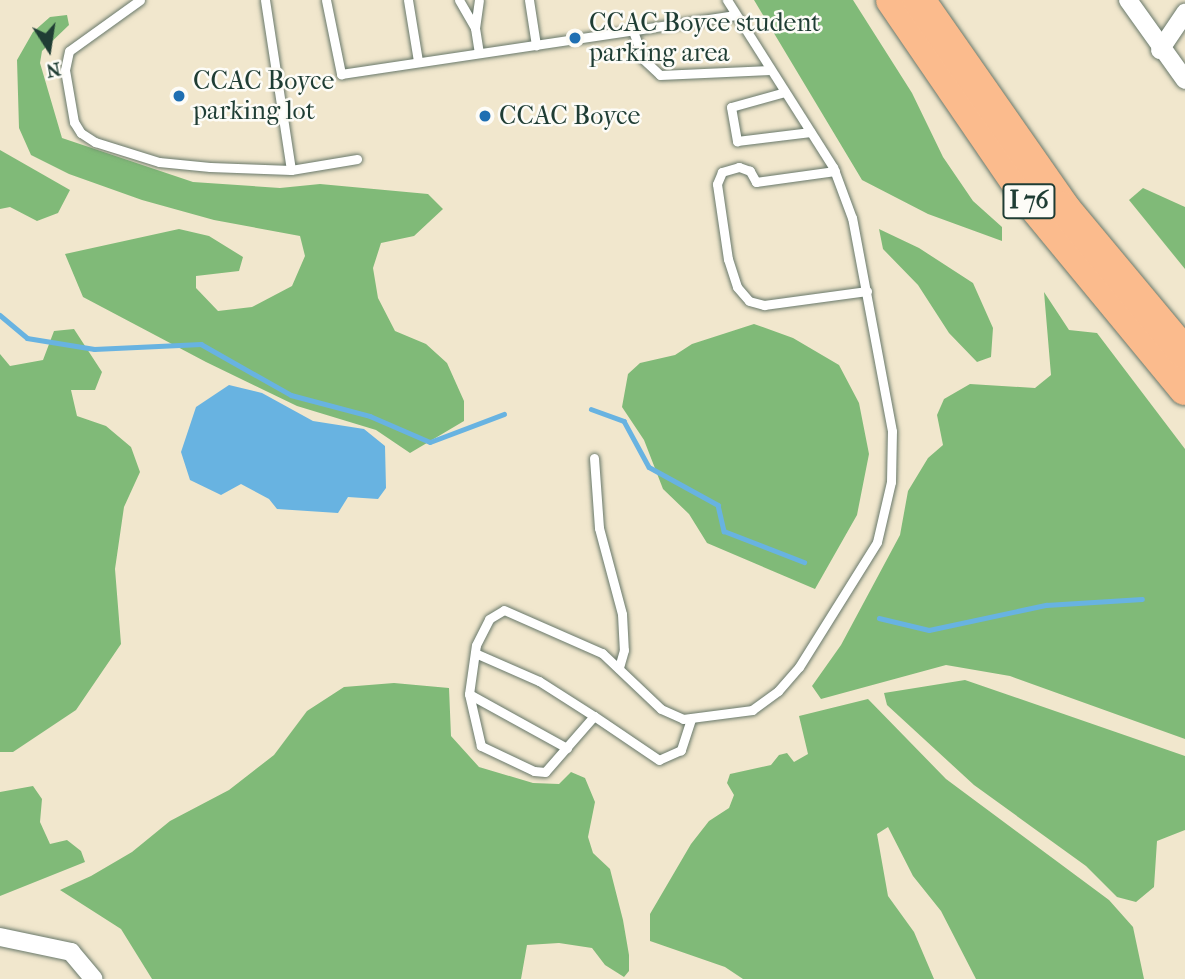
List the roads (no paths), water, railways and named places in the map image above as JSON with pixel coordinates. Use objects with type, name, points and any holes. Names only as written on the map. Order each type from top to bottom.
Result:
[{"type":"highway","name":"I 76","points":[[892,0],[1029,200],[1185,389]]},
{"type":"highway","name":"I 76","points":[[919,0],[1064,208],[1185,353]]},
{"type":"street","points":[[1128,0],[1160,50],[1185,80]]},
{"type":"street","points":[[1160,50],[1185,13]]},
{"type":"street","points":[[0,937],[71,951],[94,979]]},
{"type":"lane","points":[[140,0],[69,51],[65,70],[74,122],[80,133],[95,142],[159,162],[290,170],[357,159]]},
{"type":"lane","points":[[265,0],[290,170]]},
{"type":"lane","points":[[326,0],[341,74],[736,15]]},
{"type":"lane","points":[[408,0],[418,61]]},
{"type":"lane","points":[[459,0],[475,28]]},
{"type":"lane","points":[[479,0],[475,28],[479,52]]},
{"type":"lane","points":[[529,0],[536,45]]},
{"type":"lane","points":[[594,716],[545,772],[481,746],[469,694],[475,653],[489,619],[504,610],[602,653],[661,709],[691,719],[752,710],[778,691],[856,581],[877,542],[891,482],[892,430],[852,218],[835,171],[727,0]]},
{"type":"lane","points":[[633,31],[643,59],[660,75],[771,70]]},
{"type":"lane","points":[[785,92],[732,107],[737,141],[810,132]]},
{"type":"lane","points":[[835,171],[756,182],[750,171],[739,167],[722,172],[717,184],[728,259],[737,287],[749,301],[764,306],[867,291]]},
{"type":"lane","points":[[594,458],[599,528],[622,614],[624,650],[619,668]]},
{"type":"lane","points":[[475,653],[540,681],[659,760],[681,750],[691,719]]},
{"type":"lane","points":[[469,694],[567,748]]},
{"type":"water","points":[[229,385],[262,393],[313,421],[364,429],[385,446],[386,488],[378,499],[348,497],[338,513],[277,509],[269,499],[241,484],[221,495],[190,480],[181,452],[196,407]]},
{"type":"waterway","points":[[0,315],[27,338],[94,349],[201,344],[291,395],[370,416],[430,442],[504,414]]},
{"type":"waterway","points":[[591,409],[624,421],[649,467],[718,505],[724,531],[804,562]]},
{"type":"waterway","points":[[879,618],[929,630],[1046,605],[1142,599]]},
{"type":"place","name":"CCAC Boyce student parking area","points":[[575,38]]},
{"type":"place","name":"CCAC Boyce parking lot","points":[[179,96]]},
{"type":"place","name":"CCAC Boyce","points":[[485,116]]}]
